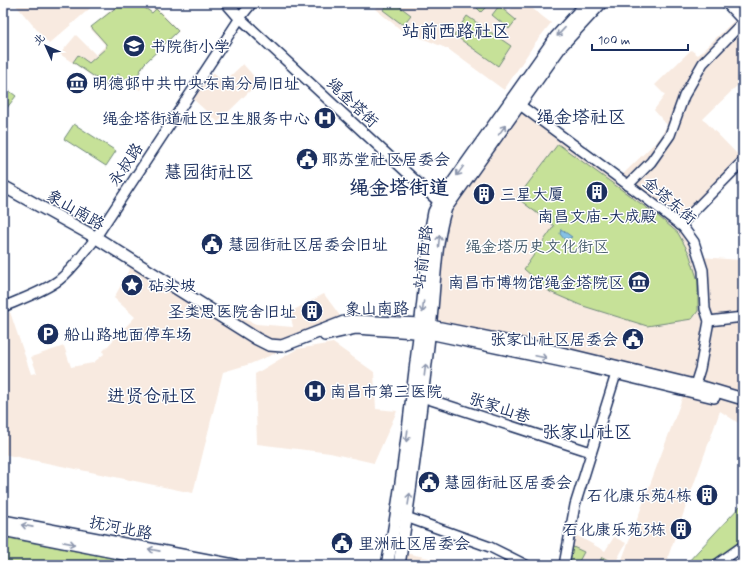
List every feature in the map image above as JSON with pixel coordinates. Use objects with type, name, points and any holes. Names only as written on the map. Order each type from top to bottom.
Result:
[{"type":"main road","points":[[227,3],[240,18]]},
{"type":"main road","name":"站前西路","points":[[387,565],[397,514],[440,234],[443,205],[556,37],[587,3]]},
{"type":"main road","name":"站前西路","points":[[443,205],[520,105],[562,45],[601,3]]},
{"type":"main road","name":"象山南路","points":[[3,186],[268,345],[282,346],[329,327],[354,321],[425,328],[541,348],[694,389],[743,407]]},
{"type":"main road","name":"象山南路","points":[[3,192],[93,240]]},
{"type":"main road","name":"站前西路","points":[[399,565],[422,397],[425,328]]},
{"type":"main road","name":"象山南路","points":[[425,328],[616,374],[743,399]]},
{"type":"main road","name":"抚河北路","points":[[3,521],[234,565]]},
{"type":"main road","name":"抚河北路","points":[[3,530],[179,565]]},
{"type":"main road","points":[[380,565],[390,551]]},
{"type":"street","name":"永叔路","points":[[3,307],[44,289],[59,280],[72,268],[93,240],[240,18],[252,3]]},
{"type":"street","points":[[628,185],[651,162],[670,135],[684,96],[703,63],[743,22],[726,3]]},
{"type":"street","name":"绳金塔街","points":[[240,18],[443,205]]},
{"type":"street","name":"金塔东街","points":[[520,105],[680,225],[694,242],[702,270],[705,309],[709,321],[700,369],[694,389]]},
{"type":"street","points":[[680,225],[743,161]]},
{"type":"street","points":[[709,321],[743,317]]},
{"type":"street","points":[[564,565],[574,505],[616,374]]},
{"type":"street","name":"张家山巷","points":[[422,397],[591,452]]},
{"type":"street","points":[[406,517],[490,547],[526,565]]},
{"type":"street","points":[[716,565],[743,546]]},
{"type":"shaded area","points":[[14,3],[96,3],[49,44]]},
{"type":"shaded area","name":"书院街小学","points":[[119,3],[145,3],[151,12],[156,7],[179,31],[146,62],[135,81],[142,86],[140,90],[119,75],[109,88],[60,54],[76,35],[96,55],[105,45],[90,28]]},
{"type":"shaded area","points":[[378,3],[501,3],[509,11],[517,3],[525,3],[551,23],[535,43],[504,90],[448,49],[400,29],[375,9]]},
{"type":"shaded area","name":"绳金塔历史文化街区","points":[[738,17],[743,23],[743,80],[703,119],[743,160],[683,225],[701,257],[743,259],[743,426],[720,411],[665,565],[620,565],[686,388],[424,328],[433,226],[510,94],[620,177],[660,138],[667,125],[654,110],[665,95],[655,85],[691,50],[698,55]]},
{"type":"shaded area","points":[[243,64],[259,82],[218,122],[193,99],[213,73],[224,82]]},
{"type":"shaded area","points":[[136,257],[229,313],[256,324],[293,327],[290,312],[324,294],[346,324],[250,364],[223,372],[193,493],[3,454],[3,315],[10,312],[31,374],[37,373],[31,357],[64,346],[71,367],[93,363],[104,354],[103,351],[135,317],[114,298]]},
{"type":"shaded area","name":"南昌市第三医院","points":[[333,343],[374,372],[376,409],[397,411],[374,463],[330,453],[257,444],[255,374],[297,349]]},
{"type":"shaded area","points":[[572,533],[605,551],[614,537],[626,543],[614,565],[567,565]]},
{"type":"shaded area","points":[[405,553],[448,562],[447,565],[402,565]]},
{"type":"green space","name":"书院街小学","points":[[122,3],[138,3],[152,13],[156,9],[178,31],[144,64],[133,84],[118,74],[109,87],[73,62],[78,55],[89,63],[106,48],[106,44],[91,27]]},
{"type":"green space","points":[[388,3],[395,3],[411,15],[403,25],[383,10]]},
{"type":"green space","points":[[472,3],[488,3],[489,4],[481,12]]},
{"type":"green space","points":[[499,6],[516,20],[509,29],[492,15]]},
{"type":"green space","points":[[467,16],[511,46],[498,66],[454,35]]},
{"type":"green space","points":[[3,86],[16,96],[3,113]]},
{"type":"green space","points":[[74,124],[116,151],[106,166],[64,139]]},
{"type":"green space","points":[[558,144],[658,216],[678,233],[689,253],[698,281],[698,311],[692,319],[647,326],[580,305],[550,292],[524,269],[554,226],[517,198]]},
{"type":"green space","points":[[742,504],[743,541],[711,565],[686,564]]},
{"type":"green space","points":[[3,537],[147,565],[3,565]]},
{"type":"green space","points":[[571,546],[584,552],[577,565],[568,565]]},
{"type":"green space","points":[[602,557],[614,563],[613,565],[598,565]]},
{"type":"water","points":[[561,229],[572,237],[564,239],[560,234]]},
{"type":"place","name":"书院街小学","points":[[134,46]]},
{"type":"place","name":"明德邨中共中央东南分局旧址","points":[[77,83]]},
{"type":"place","name":"绳金塔街道社区卫生服务中心","points":[[325,118]]},
{"type":"place","name":"耶苏堂社区居委会","points":[[307,159]]},
{"type":"place","name":"南昌文庙-大成殿","points":[[597,192]]},
{"type":"place","name":"三星大厦","points":[[484,194]]},
{"type":"place","name":"慧园街社区居委会旧址","points":[[212,244]]},
{"type":"place","name":"南昌市博物馆绳金塔院区","points":[[639,282]]},
{"type":"place","name":"砧头坡","points":[[132,285]]},
{"type":"place","name":"圣类思医院舍旧址","points":[[312,311]]},
{"type":"place","name":"船山路地面停车场","points":[[48,334]]},
{"type":"place","name":"张家山社区居委会","points":[[633,339]]},
{"type":"place","name":"南昌市第三医院","points":[[315,391]]},
{"type":"place","name":"慧园街社区居委会","points":[[429,482]]},
{"type":"place","name":"石化康乐苑4栋","points":[[707,495]]},
{"type":"place","name":"石化康乐苑3栋","points":[[681,529]]},
{"type":"place","name":"里洲社区居委会","points":[[342,543]]},
{"type":"district","name":"站前西路社区","points":[[456,31]]},
{"type":"district","name":"绳金塔社区","points":[[581,117]]},
{"type":"district","name":"慧园街社区","points":[[209,172]]},
{"type":"district","name":"绳金塔街道","points":[[399,187]]},
{"type":"district","name":"进贤仓社区","points":[[152,396]]},
{"type":"district","name":"张家山社区","points":[[587,432]]}]
